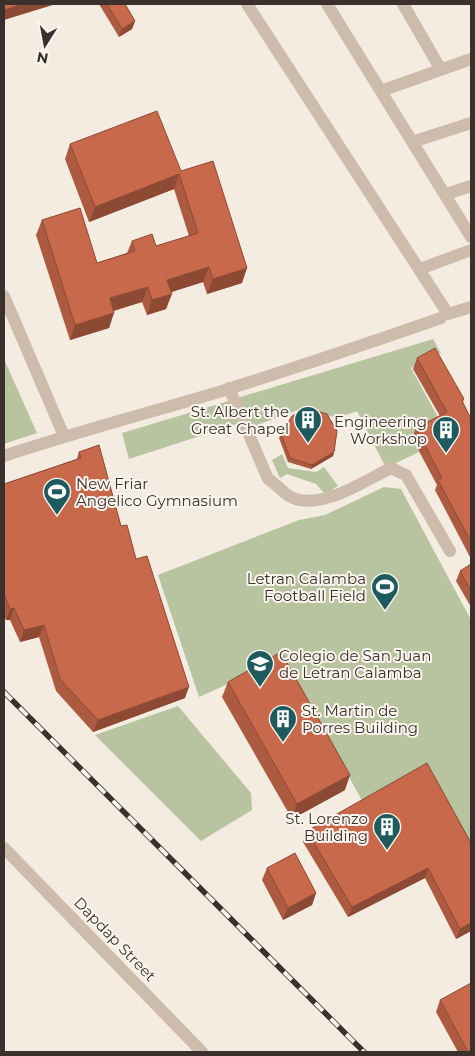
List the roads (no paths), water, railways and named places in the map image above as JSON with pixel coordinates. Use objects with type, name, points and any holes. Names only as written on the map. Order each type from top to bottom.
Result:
[{"type":"street","points":[[247,4],[448,314],[471,307]]},
{"type":"street","points":[[327,4],[471,237]]},
{"type":"street","points":[[403,4],[440,68]]},
{"type":"street","points":[[381,91],[440,68],[471,59]]},
{"type":"street","points":[[412,142],[471,123]]},
{"type":"street","points":[[446,194],[471,186]]},
{"type":"street","points":[[420,269],[471,250]]},
{"type":"street","points":[[4,296],[64,436]]},
{"type":"street","points":[[4,456],[64,436],[110,425],[229,388],[441,318]]},
{"type":"street","points":[[229,388],[268,479],[291,498],[308,502],[326,500],[391,468],[406,475],[450,551]]},
{"type":"street","name":"Dapdap Street","points":[[4,848],[202,1052]]},
{"type":"railway","points":[[4,692],[364,1052]]},
{"type":"place","name":"St. Albert the Great Chapel","points":[[308,444]]},
{"type":"place","name":"Engineering Workshop","points":[[446,454]]},
{"type":"place","name":"New Friar Angelico Gymnasium","points":[[57,516]]},
{"type":"place","name":"Letran Calamba Football Field","points":[[385,611]]},
{"type":"place","name":"Colegio de San Juan de Letran Calamba","points":[[260,688]]},
{"type":"place","name":"St. Martin de Porres Building","points":[[283,743]]},
{"type":"place","name":"St. Lorenzo Building","points":[[387,851]]}]
